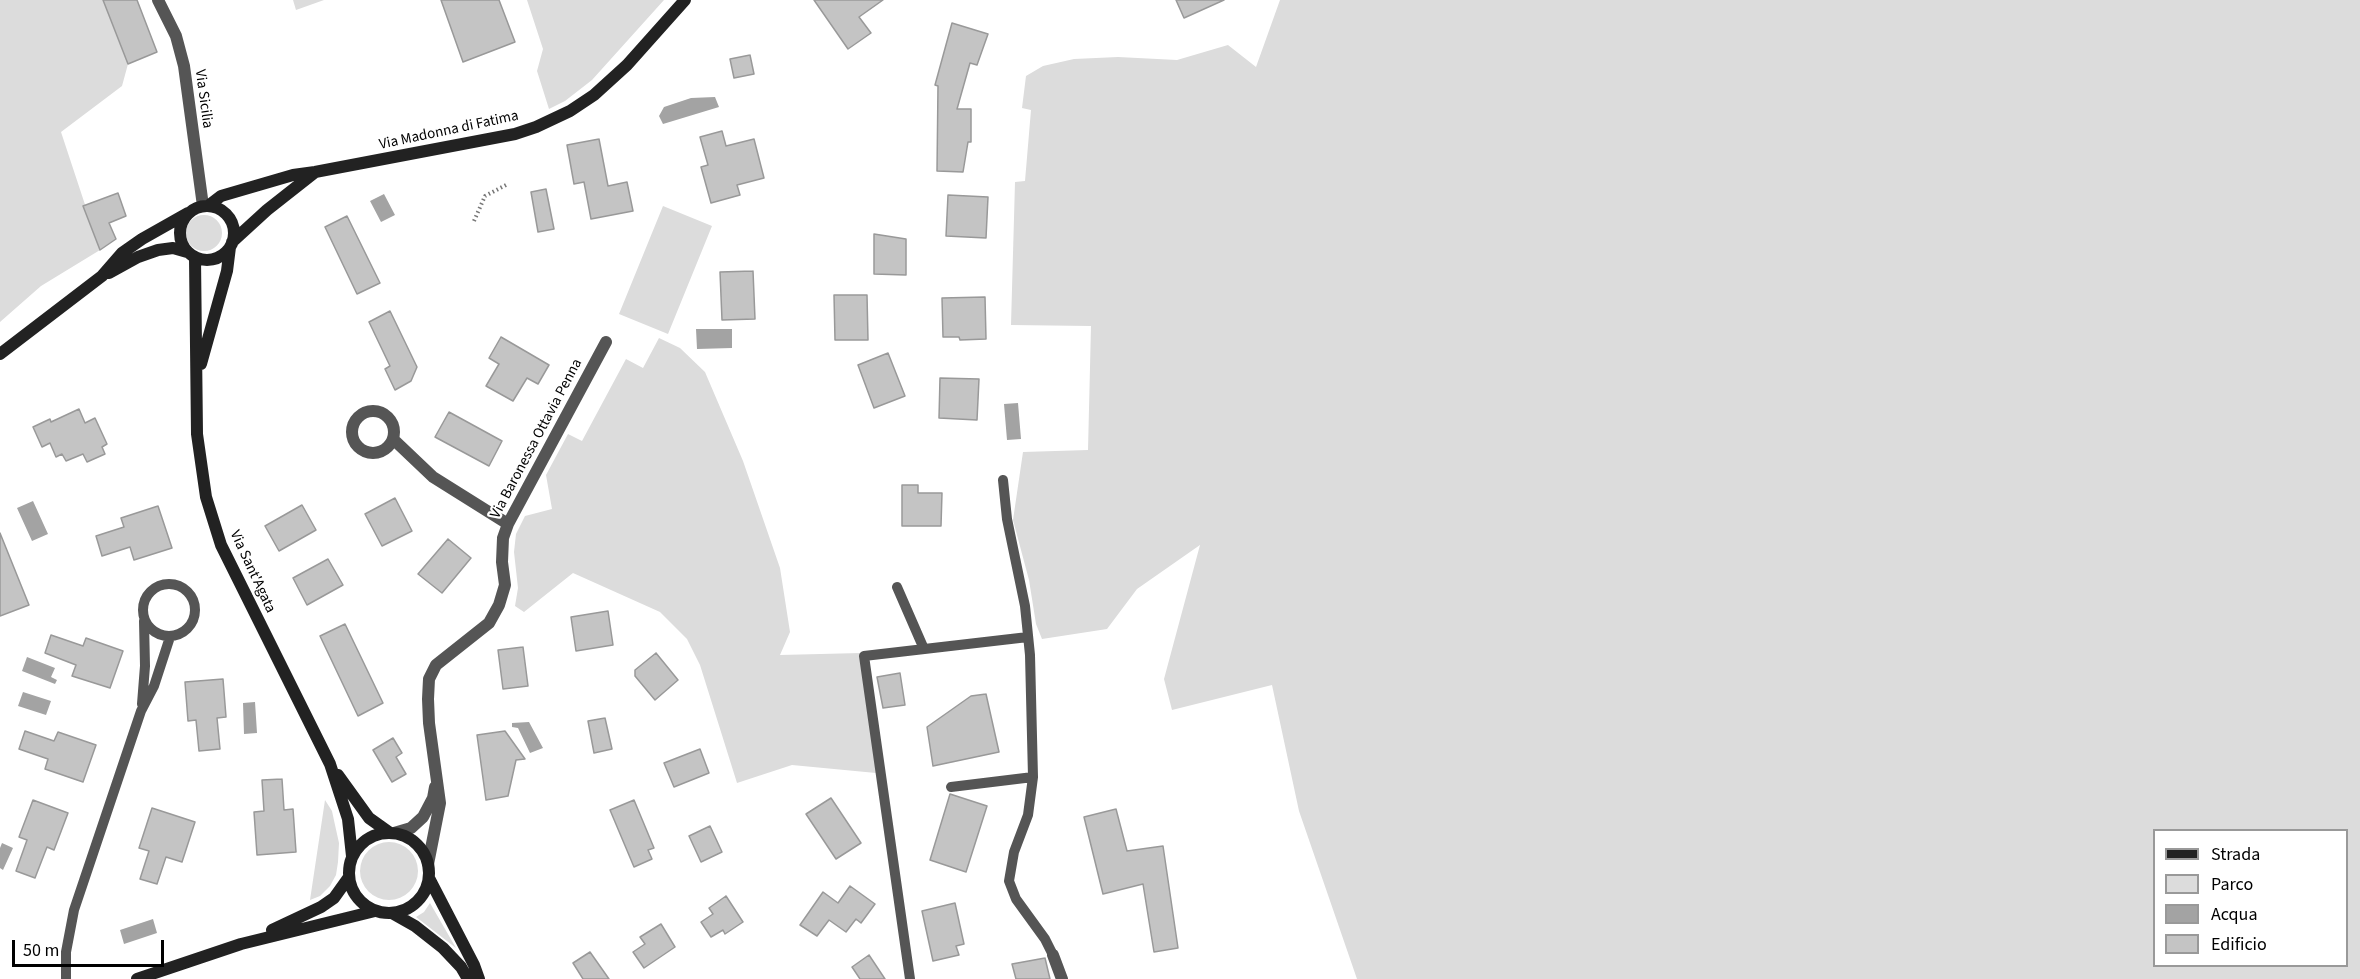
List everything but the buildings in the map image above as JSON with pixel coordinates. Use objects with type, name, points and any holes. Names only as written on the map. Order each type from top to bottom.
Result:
[{"type":"main road","name":"Via Madonna di Fatima","points":[[206,206],[221,196],[293,175],[515,134],[545,123],[570,111],[594,95],[627,64],[685,0]]},
{"type":"main road","points":[[0,354],[102,276],[138,257],[173,248],[205,260],[215,259],[224,254],[231,244],[277,202],[315,172]]},
{"type":"main road","points":[[102,276],[122,253],[188,213],[206,206],[224,212],[233,225],[231,244],[197,380]]},
{"type":"main road","points":[[188,213],[179,232],[181,243],[191,255],[197,380]]},
{"type":"main road","name":"Via Sant'Agata","points":[[197,380],[197,434],[201,476],[221,545],[330,764]]},
{"type":"main road","points":[[330,764],[369,818],[392,833]]},
{"type":"main road","points":[[330,764],[348,819],[352,856],[349,876],[351,888],[357,898],[365,906],[375,911],[392,914],[415,926],[443,948],[461,967],[468,979]]},
{"type":"main road","points":[[352,856],[368,839],[378,834],[392,833],[406,836],[424,853],[428,864],[427,888],[413,906],[392,914]]},
{"type":"main road","points":[[241,944],[321,908],[334,898],[349,876]]},
{"type":"main road","points":[[429,878],[479,979]]},
{"type":"main road","points":[[137,979],[241,944],[375,911]]},
{"type":"street","name":"Via Sicilia","points":[[158,0],[176,36],[184,66],[206,206]]},
{"type":"street","name":"Via Baronessa Ottavia Penna","points":[[428,864],[440,803],[429,723],[429,679],[436,664],[489,623],[499,605],[505,585],[502,562],[503,538],[507,524],[606,342]]},
{"type":"street","points":[[393,439],[433,477],[507,524]]},
{"type":"street","points":[[392,833],[411,828],[423,817],[433,798],[437,774]]},
{"type":"street","points":[[1053,955],[1062,979]]},
{"type":"lane","points":[[1003,480],[1007,519],[1025,606],[1033,777],[1028,815],[1010,865],[1009,881],[1016,899],[1045,939],[1053,955]]},
{"type":"lane","points":[[141,711],[145,666],[144,616],[144,600],[155,588],[170,584],[185,589],[194,603],[194,618],[185,632],[170,637],[150,629],[144,616]]},
{"type":"lane","points":[[897,587],[924,649]]},
{"type":"lane","points":[[66,979],[66,952],[74,910],[141,711],[154,686],[170,637]]},
{"type":"lane","points":[[910,979],[864,656],[1028,637]]},
{"type":"lane","points":[[951,787],[1033,777]]},
{"type":"path","points":[[474,221],[485,196],[506,185]]},
{"type":"green space","points":[[0,0],[103,0],[128,64],[122,86],[61,132],[100,250],[41,286],[0,322]]},
{"type":"green space","points":[[293,0],[324,0],[296,10]]},
{"type":"green space","points":[[527,0],[664,0],[592,80],[565,101],[549,109],[537,71],[543,49]]},
{"type":"green space","points":[[1280,0],[2360,0],[2360,979],[1357,979],[1299,811],[1272,685],[1172,710],[1164,679],[1200,545],[1137,589],[1107,629],[1042,639],[1036,624],[1029,580],[1013,520],[1023,452],[1088,450],[1091,326],[1011,325],[1015,182],[1025,181],[1031,110],[1022,108],[1026,76],[1043,66],[1074,59],[1118,57],[1177,60],[1228,45],[1256,67]]},
{"type":"green space","points":[[663,206],[712,226],[668,334],[619,314]]},
{"type":"green space","points":[[204,215],[217,220],[222,233],[217,246],[204,251],[191,246],[186,233],[191,220]]},
{"type":"green space","points":[[659,338],[680,348],[705,372],[743,461],[780,568],[790,632],[780,655],[861,653],[876,773],[792,765],[737,783],[700,665],[687,639],[660,612],[573,573],[524,612],[515,606],[518,588],[514,552],[516,534],[525,516],[552,509],[546,475],[568,434],[582,441],[626,359],[643,368]]},
{"type":"green space","points":[[325,800],[332,811],[339,843],[338,862],[336,875],[330,886],[320,896],[310,900]]},
{"type":"green space","points":[[389,842],[400,844],[413,855],[418,871],[416,882],[405,895],[389,900],[378,898],[365,887],[360,871],[362,860],[373,847]]},
{"type":"green space","points":[[430,903],[456,948],[416,917],[424,912]]},
{"type":"water","points":[[715,97],[719,107],[663,124],[659,116],[664,107],[691,98]]},
{"type":"water","points":[[384,194],[395,215],[381,222],[370,201]]},
{"type":"water","points":[[696,329],[732,329],[732,348],[697,349]]},
{"type":"water","points":[[1018,403],[1021,439],[1007,440],[1004,404]]},
{"type":"water","points":[[33,501],[48,534],[32,541],[17,508]]},
{"type":"water","points":[[27,657],[55,668],[51,677],[57,680],[55,684],[22,671]]},
{"type":"water","points":[[23,692],[51,701],[46,715],[18,706]]},
{"type":"water","points":[[255,702],[257,733],[244,734],[243,703]]},
{"type":"water","points":[[529,722],[543,748],[530,753],[518,728],[512,727],[512,723]]},
{"type":"water","points":[[2,843],[13,848],[3,870],[0,868]]},
{"type":"water","points":[[153,919],[157,933],[124,944],[120,930]]}]
